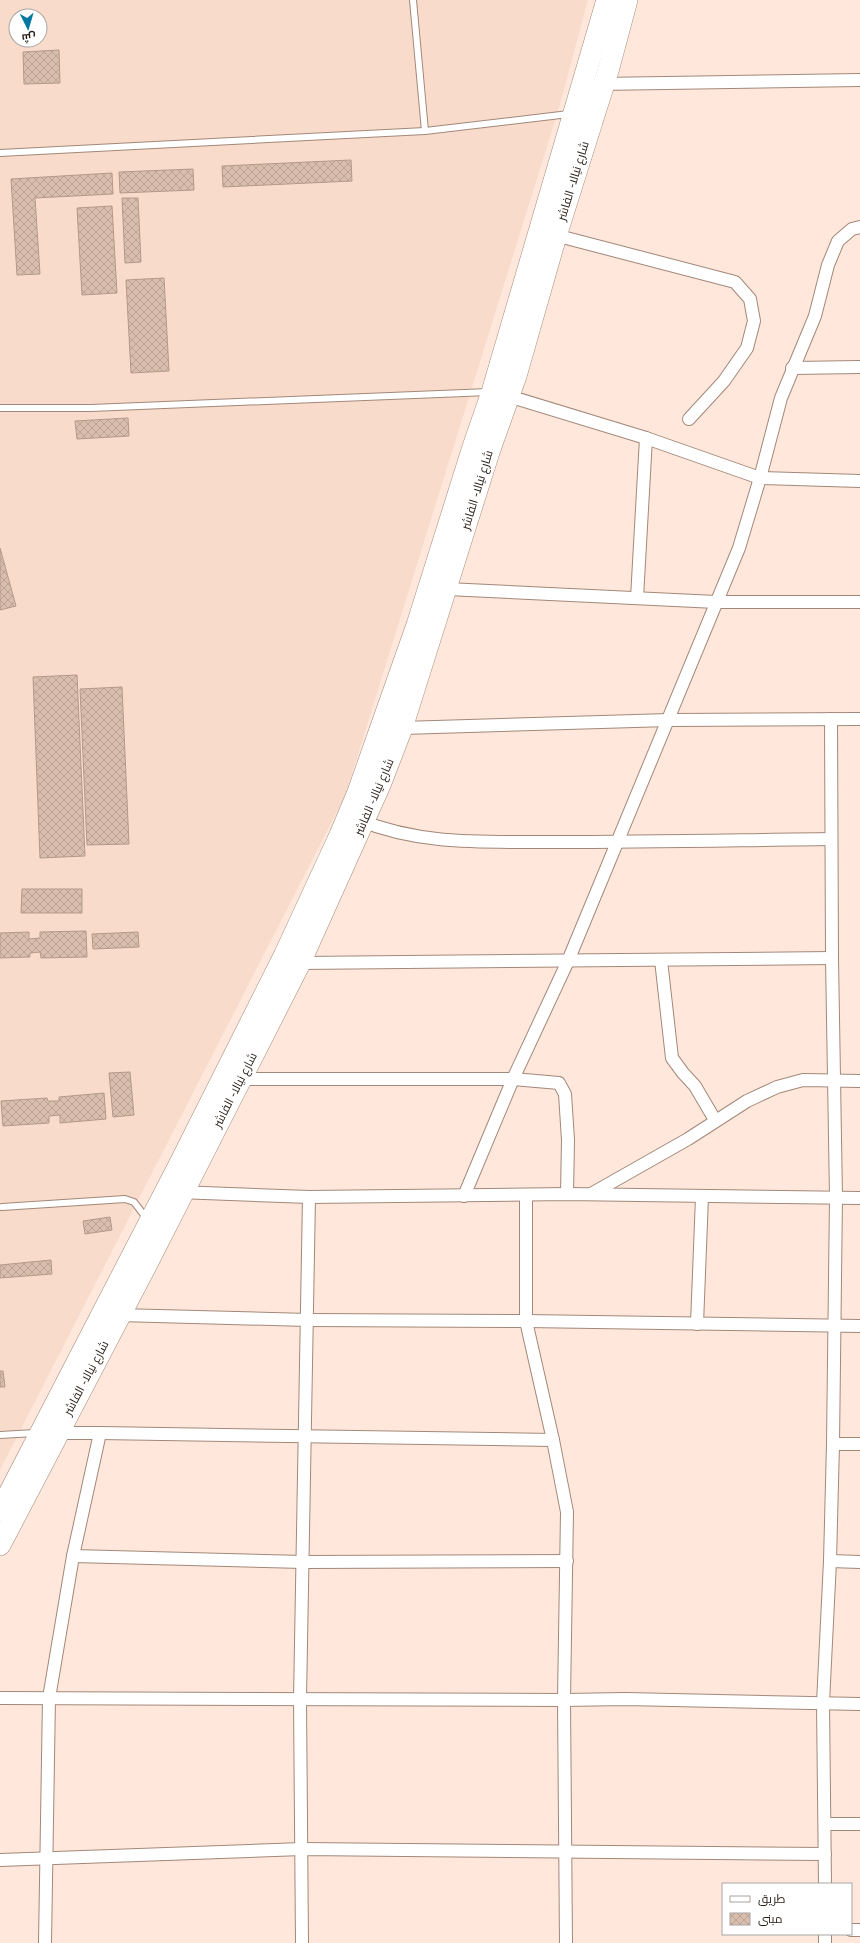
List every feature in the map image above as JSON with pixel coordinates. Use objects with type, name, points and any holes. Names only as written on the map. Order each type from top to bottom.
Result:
[{"type":"highway","name":"شارع نيالا - الفاشر","points":[[584,113],[583,84],[607,0]]},
{"type":"highway","name":"شارع نيالا - الفاشر","points":[[174,1192],[241,1079],[300,963],[356,819],[383,723],[417,625],[473,448],[500,394],[516,376],[548,233],[584,113],[604,84],[627,0]]},
{"type":"highway","name":"شارع نيالا - الفاشر","points":[[0,1545],[49,1433],[174,1192],[284,956],[402,728],[446,589],[500,394]]},
{"type":"highway","name":"شارع نيالا - الفاشر","points":[[97,1339],[119,1315],[154,1231]]},
{"type":"highway","name":"شارع نيالا - الفاشر","points":[[0,1511],[49,1433]]},
{"type":"street","points":[[583,84],[860,80]]},
{"type":"street","points":[[464,1196],[514,1079],[568,961],[739,548],[760,478],[781,398],[814,316],[828,265],[838,241],[852,229],[860,227]]},
{"type":"street","points":[[548,233],[735,282],[750,299],[754,321],[747,348],[724,381],[689,419]]},
{"type":"street","points":[[792,368],[860,367]]},
{"type":"street","points":[[500,394],[646,438],[760,478],[860,481]]},
{"type":"street","points":[[637,598],[646,438]]},
{"type":"street","points":[[446,589],[716,602],[860,602]]},
{"type":"street","points":[[825,1883],[823,1703],[830,1561],[836,1197],[833,1081],[831,719]]},
{"type":"street","points":[[402,728],[669,720],[860,719]]},
{"type":"street","points":[[356,819],[403,835],[444,841],[618,842],[831,839]]},
{"type":"street","points":[[300,963],[832,958]]},
{"type":"street","points":[[661,960],[672,1058],[695,1086],[715,1120]]},
{"type":"street","points":[[241,1079],[514,1079],[559,1083],[565,1094],[568,1140],[567,1194]]},
{"type":"street","points":[[591,1194],[688,1139],[715,1120],[747,1101],[777,1087],[803,1080],[860,1081]]},
{"type":"street","points":[[174,1192],[309,1197],[526,1196],[591,1194],[702,1197],[860,1198]]},
{"type":"street","points":[[526,1196],[526,1321],[553,1440],[567,1512],[564,1700],[566,1943]]},
{"type":"street","points":[[302,1943],[300,1699],[303,1562],[303,1435],[308,1320],[309,1197]]},
{"type":"street","points":[[697,1324],[702,1197]]},
{"type":"street","points":[[119,1315],[308,1320],[526,1321],[860,1326]]},
{"type":"street","points":[[49,1433],[303,1435],[553,1440]]},
{"type":"street","points":[[45,1943],[49,1698],[73,1556],[100,1433]]},
{"type":"street","points":[[833,1444],[860,1444]]},
{"type":"street","points":[[73,1556],[303,1562],[567,1561]]},
{"type":"street","points":[[830,1561],[860,1562]]},
{"type":"street","points":[[0,1698],[626,1699],[860,1704]]},
{"type":"street","points":[[825,1824],[860,1824]]},
{"type":"street","points":[[0,1860],[302,1849],[825,1854]]},
{"type":"lane","points":[[413,0],[425,131]]},
{"type":"lane","points":[[0,153],[425,131],[584,113]]},
{"type":"lane","points":[[0,408],[91,408],[500,394]]},
{"type":"lane","points":[[1,1206],[125,1198],[134,1202],[154,1231]]},
{"type":"lane","points":[[0,1435],[49,1433]]},
{"type":"shaded area","points":[[0,0],[588,0],[559,108],[345,796],[0,1470]]},
{"type":"building","points":[[59,50],[60,83],[24,84],[23,52]]},
{"type":"building","points":[[351,160],[352,181],[223,187],[222,166]]},
{"type":"building","points":[[193,169],[194,190],[120,193],[119,172]]},
{"type":"building","points":[[112,173],[113,194],[35,198],[40,274],[17,275],[11,179]]},
{"type":"building","points":[[122,198],[138,198],[141,262],[125,263]]},
{"type":"building","points":[[112,206],[117,293],[82,295],[77,208]]},
{"type":"building","points":[[164,278],[169,371],[131,373],[126,280]]},
{"type":"building","points":[[128,418],[129,436],[77,439],[75,421]]},
{"type":"building","points":[[0,548],[16,606],[0,610]]},
{"type":"building","points":[[77,675],[85,856],[40,858],[33,677]]},
{"type":"building","points":[[122,687],[129,844],[87,845],[80,689]]},
{"type":"building","points":[[22,889],[82,889],[82,913],[21,913]]},
{"type":"building","points":[[86,931],[87,957],[41,958],[40,952],[30,953],[30,957],[0,958],[0,933],[29,932],[29,939],[40,938],[40,932]]},
{"type":"building","points":[[138,932],[139,947],[93,949],[92,934]]},
{"type":"building","points":[[130,1072],[134,1115],[113,1117],[109,1073]]},
{"type":"building","points":[[104,1093],[106,1119],[60,1123],[60,1115],[49,1116],[49,1123],[3,1126],[1,1101],[47,1098],[48,1101],[59,1101],[59,1097]]},
{"type":"building","points":[[110,1217],[112,1230],[85,1234],[83,1221]]},
{"type":"building","points":[[51,1260],[52,1274],[0,1278],[0,1265]]},
{"type":"building","points":[[0,1371],[3,1371],[5,1387],[0,1387]]}]
